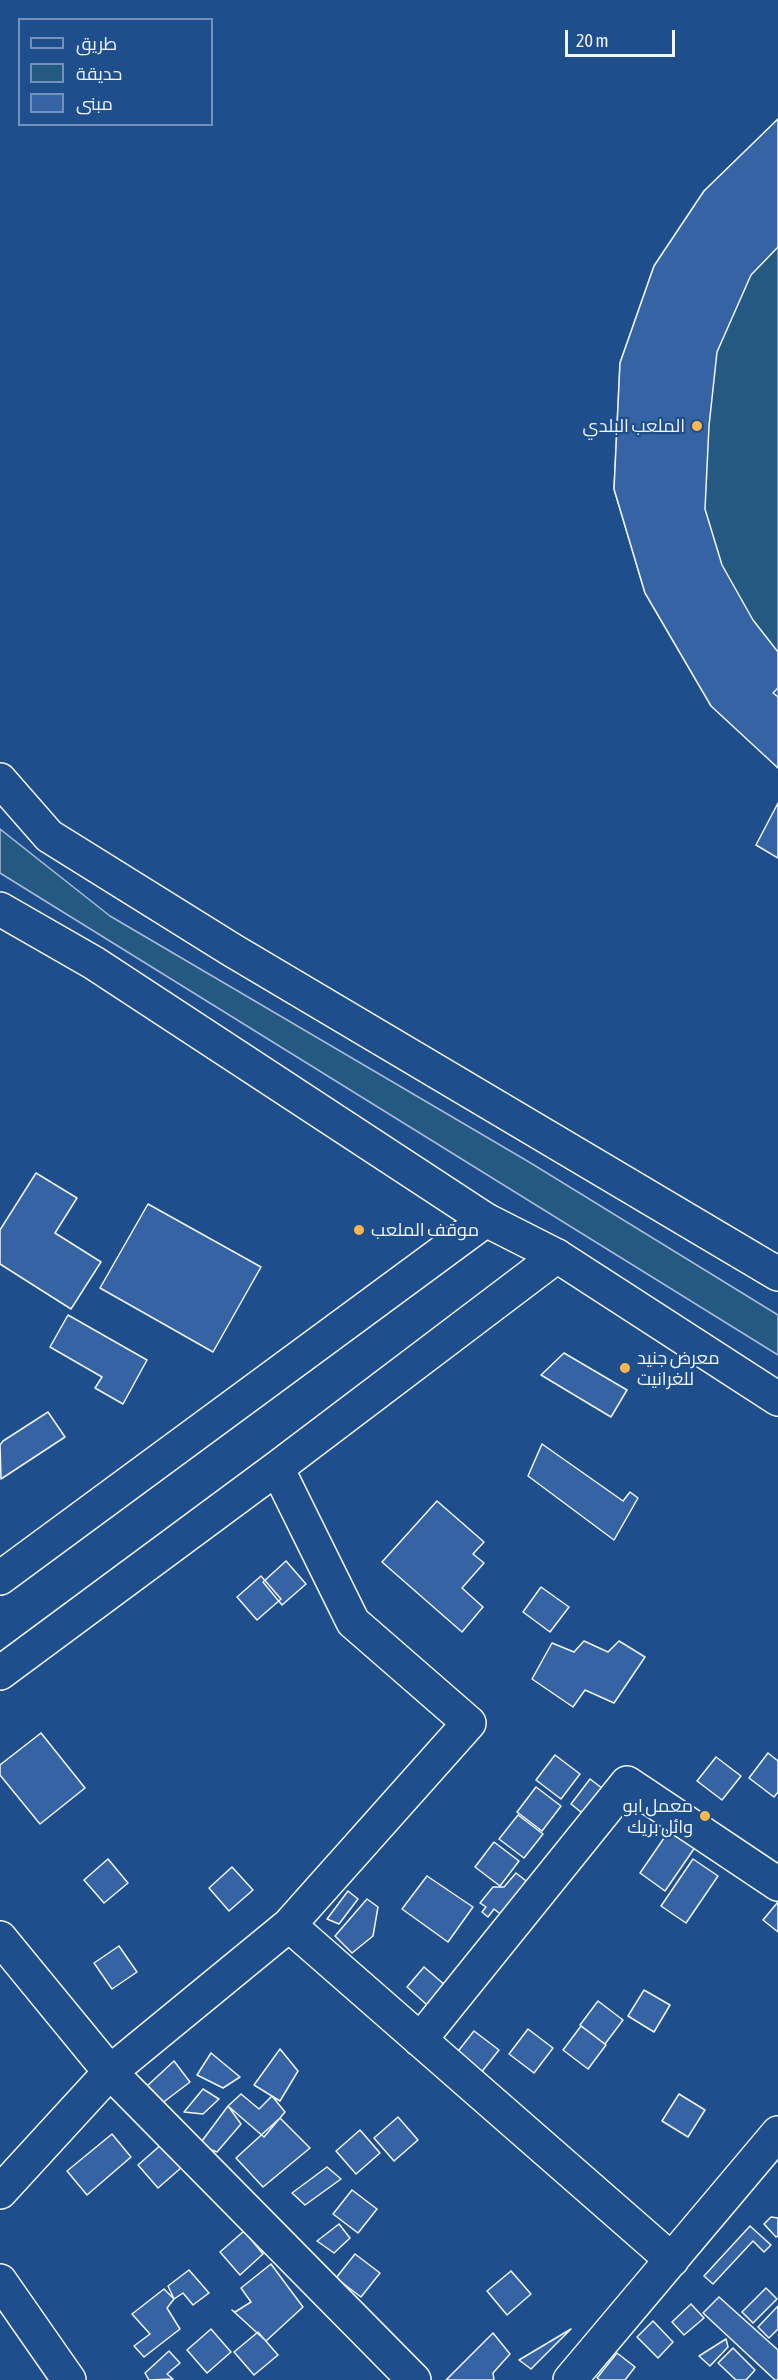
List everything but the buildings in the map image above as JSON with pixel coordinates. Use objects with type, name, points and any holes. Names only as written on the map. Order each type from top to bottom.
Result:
[{"type":"street","points":[[0,780],[49,837],[232,950],[778,1274]]},
{"type":"street","points":[[0,909],[94,963],[486,1220],[557,1256],[778,1399]]},
{"type":"street","points":[[0,1578],[486,1220]]},
{"type":"street","points":[[0,1673],[277,1468],[557,1256]]},
{"type":"street","points":[[0,2192],[110,2072],[289,1926],[470,1724],[353,1622],[277,1468]]},
{"type":"street","points":[[420,2040],[627,1783],[778,1884]]},
{"type":"street","points":[[289,1926],[672,2260]]},
{"type":"street","points":[[0,1938],[110,2072],[414,2380]]},
{"type":"street","points":[[570,2380],[778,2133]]},
{"type":"street","points":[[0,2281],[69,2380]]},
{"type":"green space","name":"الملعب البلدي","points":[[778,119],[778,768],[645,593],[614,489],[620,363],[654,266],[704,191]]},
{"type":"green space","points":[[0,829],[110,916],[529,1162],[778,1315],[778,1355],[0,873]]},
{"type":"place","name":"الملعب البلدي","points":[[697,426]]},
{"type":"place","name":"موقف الملعب","points":[[359,1230]]},
{"type":"place","name":"معرض جنيد للغرانيت","points":[[625,1368]]},
{"type":"place","name":"معمل ابو وائل بريك","points":[[705,1816]]}]
